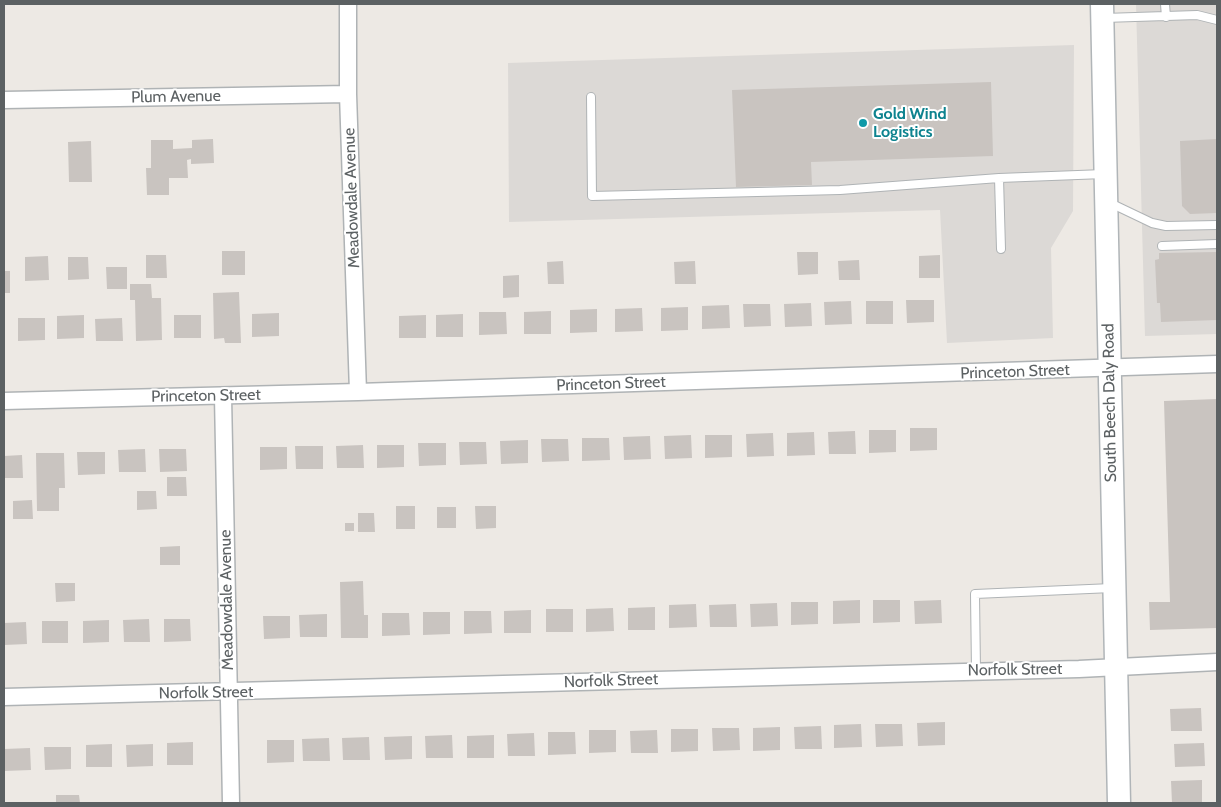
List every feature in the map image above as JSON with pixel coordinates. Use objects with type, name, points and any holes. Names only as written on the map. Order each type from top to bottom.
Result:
[{"type":"main road","name":"South Beech Daly Road","points":[[1102,11],[1119,803]]},
{"type":"street","name":"Meadowdale Avenue","points":[[348,4],[348,94],[358,392]]},
{"type":"street","name":"Plum Avenue","points":[[4,100],[348,94]]},
{"type":"street","name":"Princeton Street","points":[[4,401],[1110,370],[1217,364]]},
{"type":"street","name":"Meadowdale Avenue","points":[[223,396],[231,803]]},
{"type":"street","name":"Norfolk Street","points":[[4,697],[1115,667],[1217,662]]},
{"type":"lane","points":[[1165,4],[1166,17]]},
{"type":"lane","points":[[1102,11],[1166,17],[1197,15],[1217,20]]},
{"type":"lane","points":[[591,97],[592,196],[840,190],[999,178],[1106,174]]},
{"type":"lane","points":[[999,178],[1000,249]]},
{"type":"lane","points":[[1106,202],[1152,223],[1166,226],[1217,226]]},
{"type":"lane","points":[[1162,246],[1217,244]]},
{"type":"lane","points":[[976,671],[975,594],[1114,588]]},
{"type":"shaded area","points":[[1136,4],[1217,4],[1217,334],[1145,336]]},
{"type":"shaded area","points":[[1074,45],[1073,211],[1051,248],[1053,338],[947,343],[940,210],[509,222],[508,63]]},
{"type":"building","name":"Gold Wind Logistics","points":[[991,82],[993,156],[811,162],[812,185],[736,187],[732,90]]},
{"type":"building","points":[[213,139],[214,163],[191,164],[191,159],[187,160],[188,178],[169,178],[169,195],[147,195],[146,168],[151,168],[151,140],[173,140],[173,149],[192,148],[192,140]]},
{"type":"building","points":[[1217,139],[1217,213],[1190,214],[1182,206],[1180,141]]},
{"type":"building","points":[[91,141],[92,182],[69,182],[68,142]]},
{"type":"building","points":[[222,251],[245,251],[245,275],[222,275]]},
{"type":"building","points":[[797,252],[818,252],[818,274],[798,275]]},
{"type":"building","points":[[1217,252],[1217,320],[1161,322],[1160,303],[1157,303],[1155,260],[1159,259],[1159,253]]},
{"type":"building","points":[[146,255],[166,255],[167,278],[146,278]]},
{"type":"building","points":[[940,255],[940,278],[919,278],[919,256]]},
{"type":"building","points":[[48,256],[49,280],[25,281],[25,257]]},
{"type":"building","points":[[68,257],[88,257],[89,279],[68,280]]},
{"type":"building","points":[[859,260],[860,280],[839,280],[838,261]]},
{"type":"building","points":[[563,261],[564,284],[548,284],[547,262]]},
{"type":"building","points":[[695,261],[696,284],[675,284],[674,262]]},
{"type":"building","points":[[106,267],[127,267],[127,289],[107,289]]},
{"type":"building","points":[[4,271],[10,271],[10,293],[4,293]]},
{"type":"building","points":[[519,275],[519,297],[503,298],[503,276]]},
{"type":"building","points":[[130,284],[151,284],[152,298],[161,298],[162,340],[136,341],[135,300],[130,300]]},
{"type":"building","points":[[239,292],[241,343],[225,343],[224,338],[214,339],[213,293]]},
{"type":"building","points":[[906,300],[934,300],[934,322],[907,323]]},
{"type":"building","points":[[851,301],[852,324],[825,325],[824,302]]},
{"type":"building","points":[[866,301],[893,301],[893,324],[866,324]]},
{"type":"building","points":[[811,303],[812,326],[785,327],[784,304]]},
{"type":"building","points":[[743,304],[770,304],[771,326],[744,327]]},
{"type":"building","points":[[729,305],[730,328],[702,329],[702,306]]},
{"type":"building","points":[[688,307],[688,330],[661,331],[661,308]]},
{"type":"building","points":[[642,308],[643,331],[615,332],[615,309]]},
{"type":"building","points":[[597,309],[597,332],[570,333],[570,310]]},
{"type":"building","points":[[551,311],[551,334],[524,334],[524,312]]},
{"type":"building","points":[[479,312],[506,312],[507,334],[479,335]]},
{"type":"building","points":[[279,313],[279,336],[252,337],[252,314]]},
{"type":"building","points":[[463,314],[463,337],[436,337],[436,315]]},
{"type":"building","points":[[84,315],[84,338],[57,339],[57,316]]},
{"type":"building","points":[[174,315],[201,315],[201,338],[174,338]]},
{"type":"building","points":[[426,315],[426,338],[399,338],[399,316]]},
{"type":"building","points":[[18,318],[45,318],[45,340],[18,341]]},
{"type":"building","points":[[122,318],[123,341],[96,341],[95,319]]},
{"type":"building","points":[[1217,399],[1217,628],[1150,630],[1149,602],[1170,602],[1164,401]]},
{"type":"building","points":[[910,428],[937,428],[937,450],[910,451]]},
{"type":"building","points":[[869,430],[896,430],[896,452],[869,453]]},
{"type":"building","points":[[855,431],[856,454],[829,454],[828,432]]},
{"type":"building","points":[[814,432],[815,455],[787,456],[787,433]]},
{"type":"building","points":[[773,433],[774,456],[747,457],[746,434]]},
{"type":"building","points":[[691,435],[692,458],[665,459],[664,436]]},
{"type":"building","points":[[705,435],[732,435],[732,457],[705,458]]},
{"type":"building","points":[[650,436],[651,459],[624,460],[623,437]]},
{"type":"building","points":[[582,438],[609,438],[610,460],[582,461]]},
{"type":"building","points":[[541,439],[568,439],[569,461],[542,462]]},
{"type":"building","points":[[528,440],[528,463],[501,464],[500,441]]},
{"type":"building","points":[[459,442],[486,442],[487,464],[460,465]]},
{"type":"building","points":[[418,443],[446,443],[446,465],[419,466]]},
{"type":"building","points":[[363,445],[364,468],[337,468],[336,446]]},
{"type":"building","points":[[377,445],[404,445],[404,467],[377,468]]},
{"type":"building","points":[[295,446],[323,446],[323,469],[296,469]]},
{"type":"building","points":[[260,447],[287,447],[287,469],[260,470]]},
{"type":"building","points":[[145,449],[146,472],[119,472],[118,450]]},
{"type":"building","points":[[159,449],[186,449],[187,471],[160,472]]},
{"type":"building","points":[[77,452],[105,452],[105,474],[78,475]]},
{"type":"building","points":[[36,453],[64,453],[65,488],[59,488],[59,511],[37,511]]},
{"type":"building","points":[[22,455],[23,478],[4,478],[4,456]]},
{"type":"building","points":[[167,477],[186,477],[187,496],[167,496]]},
{"type":"building","points":[[137,491],[156,491],[157,509],[137,510]]},
{"type":"building","points":[[32,500],[33,519],[13,519],[13,501]]},
{"type":"building","points":[[396,506],[415,506],[415,529],[396,529]]},
{"type":"building","points":[[475,506],[496,506],[496,528],[476,529]]},
{"type":"building","points":[[437,507],[456,507],[456,528],[437,528]]},
{"type":"building","points":[[358,513],[374,513],[375,532],[358,532]]},
{"type":"building","points":[[345,523],[354,523],[354,531],[345,531]]},
{"type":"building","points":[[180,546],[180,565],[160,565],[160,547]]},
{"type":"building","points":[[363,581],[364,615],[368,615],[368,638],[341,638],[340,582]]},
{"type":"building","points":[[55,583],[75,583],[75,601],[56,602]]},
{"type":"building","points":[[860,600],[860,623],[833,624],[833,601]]},
{"type":"building","points":[[873,600],[900,600],[900,622],[873,623]]},
{"type":"building","points":[[941,600],[942,623],[915,624],[914,601]]},
{"type":"building","points":[[791,602],[818,602],[818,624],[791,625]]},
{"type":"building","points":[[777,603],[778,626],[751,627],[750,604]]},
{"type":"building","points":[[696,604],[697,627],[669,628],[669,605]]},
{"type":"building","points":[[736,604],[737,627],[710,627],[709,605]]},
{"type":"building","points":[[655,607],[655,630],[628,630],[628,608]]},
{"type":"building","points":[[613,608],[614,631],[586,632],[586,609]]},
{"type":"building","points":[[546,609],[573,609],[573,632],[546,632]]},
{"type":"building","points":[[531,610],[531,633],[504,633],[504,611]]},
{"type":"building","points":[[464,611],[491,611],[492,633],[464,634]]},
{"type":"building","points":[[423,612],[450,612],[450,634],[423,635]]},
{"type":"building","points":[[382,613],[409,613],[410,635],[382,636]]},
{"type":"building","points":[[327,614],[327,637],[300,637],[299,615]]},
{"type":"building","points":[[263,616],[290,616],[290,638],[264,639]]},
{"type":"building","points":[[149,619],[150,642],[124,642],[123,620]]},
{"type":"building","points":[[164,619],[190,619],[191,641],[164,642]]},
{"type":"building","points":[[109,620],[109,642],[83,643],[83,621]]},
{"type":"building","points":[[42,621],[68,621],[68,643],[42,643]]},
{"type":"building","points":[[26,622],[27,644],[4,645],[4,623]]},
{"type":"building","points":[[1201,708],[1202,731],[1171,731],[1170,709]]},
{"type":"building","points":[[945,722],[945,745],[918,746],[917,723]]},
{"type":"building","points":[[861,724],[862,747],[834,748],[834,725]]},
{"type":"building","points":[[875,724],[902,724],[903,746],[876,747]]},
{"type":"building","points":[[821,726],[822,749],[795,749],[794,727]]},
{"type":"building","points":[[780,727],[780,750],[753,751],[753,728]]},
{"type":"building","points":[[712,728],[739,728],[740,750],[713,751]]},
{"type":"building","points":[[671,729],[698,729],[698,751],[671,752]]},
{"type":"building","points":[[589,730],[616,730],[616,752],[589,753]]},
{"type":"building","points":[[657,730],[658,753],[631,753],[630,731]]},
{"type":"building","points":[[548,732],[575,732],[576,754],[548,755]]},
{"type":"building","points":[[534,733],[535,756],[508,756],[507,734]]},
{"type":"building","points":[[452,735],[453,758],[426,758],[425,736]]},
{"type":"building","points":[[494,735],[494,758],[467,758],[467,736]]},
{"type":"building","points":[[412,736],[412,759],[385,760],[384,737]]},
{"type":"building","points":[[369,737],[370,760],[343,760],[342,738]]},
{"type":"building","points":[[329,738],[330,761],[303,761],[302,739]]},
{"type":"building","points":[[267,740],[294,740],[294,762],[267,763]]},
{"type":"building","points":[[193,742],[193,765],[167,765],[167,743]]},
{"type":"building","points":[[1204,743],[1205,766],[1175,767],[1174,744]]},
{"type":"building","points":[[112,744],[112,767],[86,767],[86,745]]},
{"type":"building","points":[[153,744],[153,766],[127,767],[126,745]]},
{"type":"building","points":[[44,747],[71,747],[71,769],[45,770]]},
{"type":"building","points":[[30,748],[31,770],[4,771],[4,749]]},
{"type":"building","points":[[1202,780],[1202,803],[1172,803],[1171,781]]},
{"type":"building","points":[[56,795],[79,795],[80,803],[56,803]]},
{"type":"place","name":"Gold Wind Logistics","points":[[863,123]]}]
